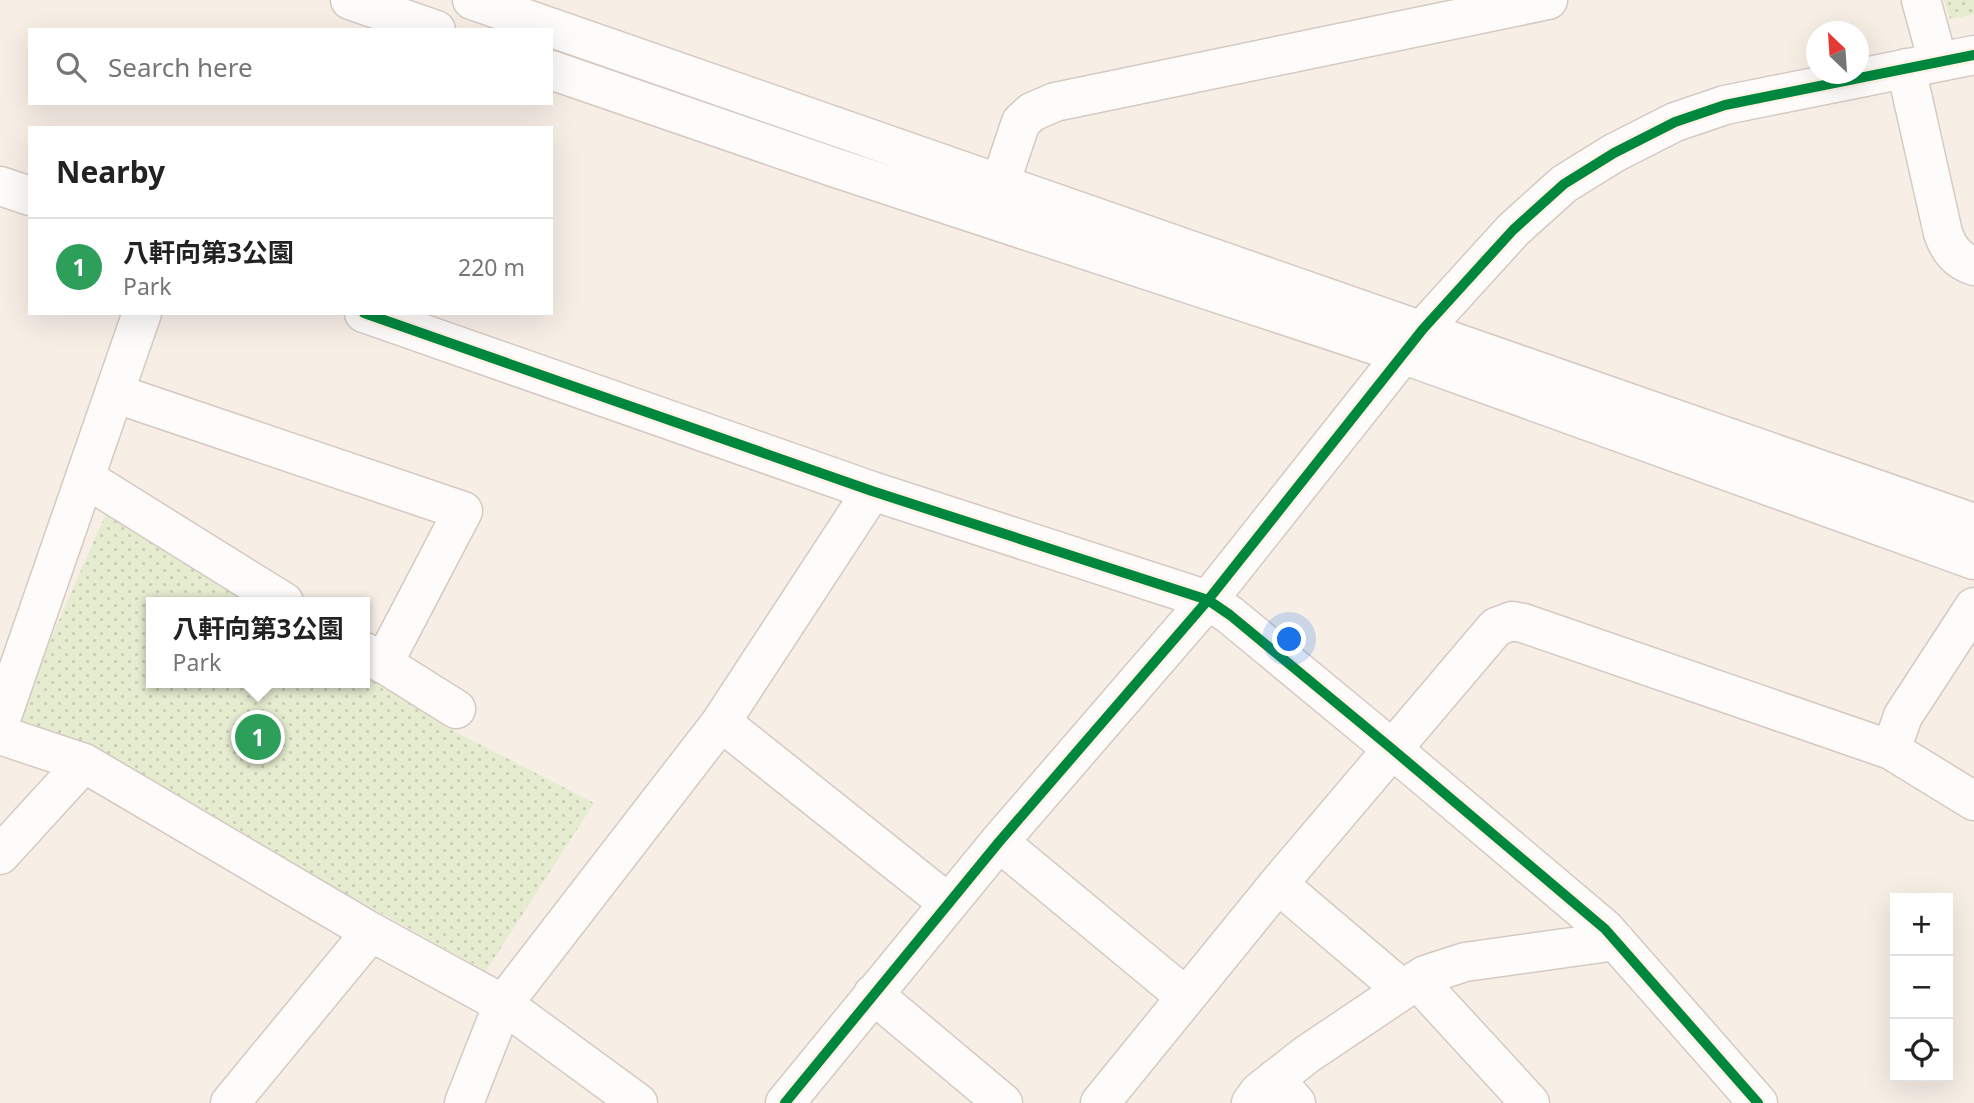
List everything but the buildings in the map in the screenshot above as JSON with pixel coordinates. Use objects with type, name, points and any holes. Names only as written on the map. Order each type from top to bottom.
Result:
[{"type":"street","points":[[350,0],[430,28]]},
{"type":"street","points":[[472,0],[552,28]]},
{"type":"street","points":[[1000,184],[1021,122],[1032,112],[1055,102],[1548,0]]},
{"type":"street","points":[[1921,0],[1939,62],[1943,233],[1947,246],[1955,256],[1974,266]]},
{"type":"street","points":[[553,28],[1000,184],[1974,560]]},
{"type":"street","points":[[785,1103],[999,842],[1208,600],[1412,342],[1513,230],[1564,184],[1614,153],[1675,122],[1725,105],[1939,62]]},
{"type":"street","points":[[553,71],[836,168],[1412,342],[1974,523]]},
{"type":"street","points":[[0,186],[28,195]]},
{"type":"street","points":[[0,722],[141,315]]},
{"type":"street","points":[[370,315],[872,491],[1208,600],[1230,615],[1391,748],[1595,920],[1758,1103]]},
{"type":"street","points":[[114,393],[463,511],[374,658],[456,709]]},
{"type":"street","points":[[85,478],[276,597]]},
{"type":"street","points":[[464,1103],[503,1004],[721,722],[872,491]]},
{"type":"street","points":[[1891,750],[1903,716],[1974,607]]},
{"type":"street","points":[[1100,1103],[1391,748],[1496,627],[1512,621],[1891,750],[1974,801]]},
{"type":"street","points":[[721,722],[948,903]]},
{"type":"street","points":[[0,735],[85,763],[371,932],[503,1004],[638,1103]]},
{"type":"street","points":[[0,855],[85,763]]},
{"type":"street","points":[[999,842],[1186,998]]},
{"type":"street","points":[[1278,884],[1410,985],[1530,1103]]},
{"type":"street","points":[[230,1103],[371,932]]},
{"type":"street","points":[[1274,1095],[1306,1055],[1425,975],[1465,962],[1616,941]]},
{"type":"street","points":[[873,994],[1003,1103]]},
{"type":"green space","points":[[1944,0],[1974,0],[1974,14],[1950,19]]},
{"type":"green space","points":[[107,511],[242,597],[146,597],[146,688],[370,688],[370,678],[446,727],[594,803],[486,971],[82,748],[13,725]]},
{"type":"cycle path","points":[[785,1103],[999,842],[1208,600],[1423,329],[1513,230],[1564,184],[1614,153],[1675,122],[1725,105],[1974,55]]},
{"type":"cycle path","points":[[370,315],[872,491],[1208,600],[1230,615],[1391,748],[1605,929],[1758,1103]]},
{"type":"place","name":"八軒向第3公園","points":[[258,737]]}]
